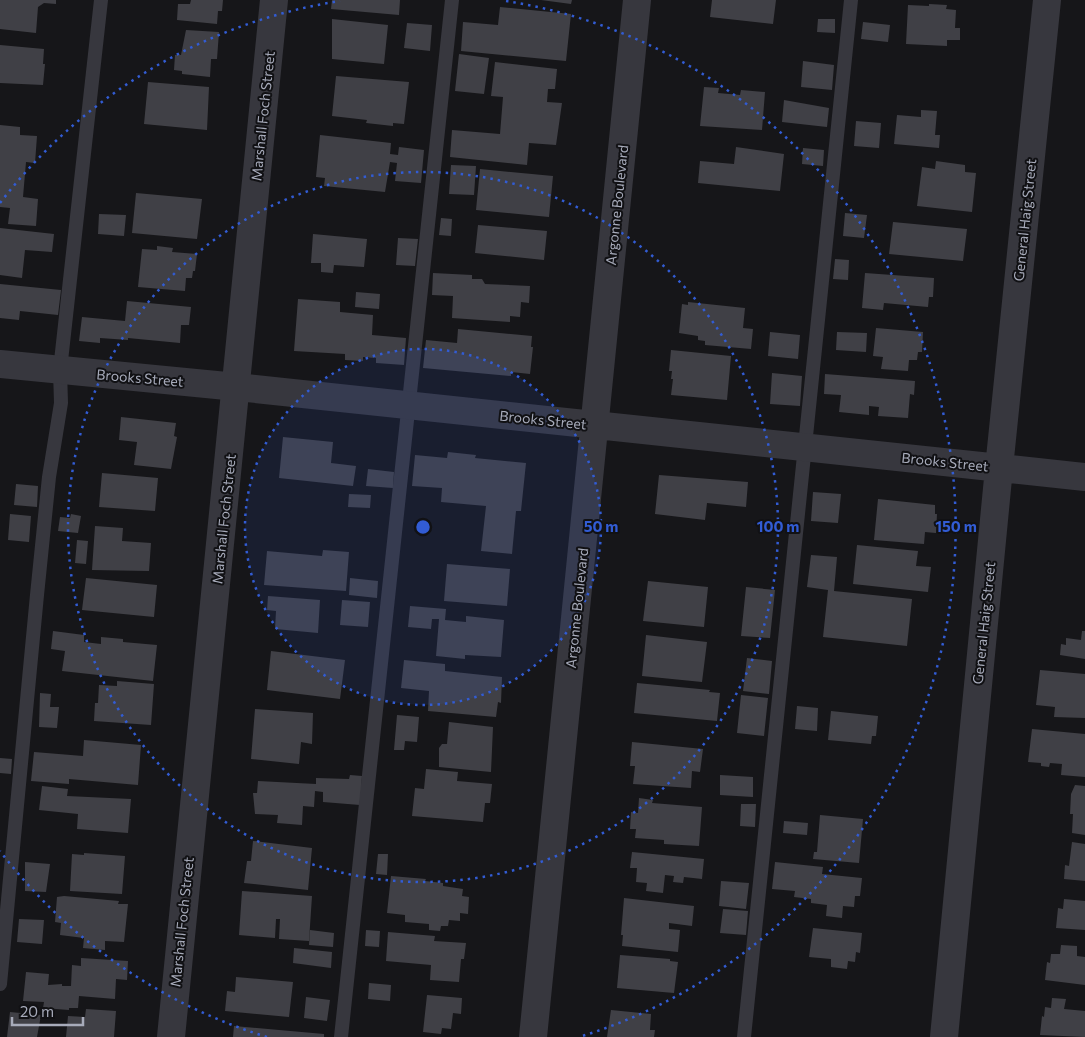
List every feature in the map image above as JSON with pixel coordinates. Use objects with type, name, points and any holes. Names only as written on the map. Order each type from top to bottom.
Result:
[{"type":"street","name":"Marshall Foch Street","points":[[171,1037],[274,0]]},
{"type":"street","name":"Argonne Boulevard","points":[[533,1037],[638,0]]},
{"type":"street","name":"General Haig Street","points":[[944,1037],[999,468],[1048,0]]},
{"type":"street","name":"Brooks Street","points":[[0,364],[237,387],[1085,477]]},
{"type":"lane","points":[[0,984],[49,477],[61,403],[60,370],[101,0]]},
{"type":"lane","points":[[341,1037],[452,0]]},
{"type":"lane","points":[[744,1037],[851,0]]},
{"type":"building","points":[[0,0],[56,0],[56,4],[44,3],[38,7],[36,33],[0,29]]},
{"type":"building","points":[[191,0],[223,0],[222,11],[218,11],[217,24],[177,20],[178,4],[190,4]]},
{"type":"building","points":[[332,0],[400,0],[399,15],[331,9]]},
{"type":"building","points":[[541,0],[572,0],[571,4]]},
{"type":"building","points":[[712,0],[776,0],[773,24],[710,17]]},
{"type":"building","points":[[929,4],[947,5],[946,9],[956,10],[955,28],[960,28],[960,40],[947,40],[947,46],[906,44],[908,5],[929,6]]},
{"type":"building","points":[[500,7],[571,14],[566,61],[461,51],[463,22],[498,25]]},
{"type":"building","points":[[332,19],[388,25],[384,64],[332,59]]},
{"type":"building","points":[[818,19],[835,19],[835,33],[817,32]]},
{"type":"building","points":[[863,22],[890,25],[888,42],[861,39]]},
{"type":"building","points":[[407,23],[432,25],[430,51],[404,48]]},
{"type":"building","points":[[186,30],[219,32],[217,59],[211,59],[210,77],[182,74],[182,71],[174,70],[175,55],[181,55]]},
{"type":"building","points":[[0,45],[44,49],[43,85],[0,83]]},
{"type":"building","points":[[459,54],[489,58],[484,94],[455,91]]},
{"type":"building","points":[[803,61],[834,65],[832,90],[801,87]]},
{"type":"building","points":[[495,62],[557,69],[555,89],[548,89],[547,102],[562,103],[556,145],[529,143],[527,165],[450,157],[452,130],[500,134],[503,97],[491,96]]},
{"type":"building","points":[[336,76],[409,82],[404,124],[393,123],[393,126],[366,123],[367,120],[332,116]]},
{"type":"building","points":[[148,82],[209,87],[207,130],[144,124]]},
{"type":"building","points":[[704,87],[719,88],[718,93],[740,95],[741,90],[765,92],[762,130],[700,126]]},
{"type":"building","points":[[784,100],[829,108],[827,127],[782,122]]},
{"type":"building","points":[[921,110],[937,111],[935,135],[940,135],[939,148],[894,144],[897,115],[921,117]]},
{"type":"building","points":[[856,121],[881,123],[879,148],[854,146]]},
{"type":"building","points":[[0,125],[20,127],[20,135],[37,136],[35,163],[26,162],[23,197],[38,199],[36,226],[8,224],[10,208],[0,207]]},
{"type":"building","points":[[320,135],[391,143],[390,154],[398,155],[399,147],[424,150],[421,183],[395,181],[397,163],[390,162],[385,192],[324,186],[325,178],[316,177]]},
{"type":"building","points":[[736,147],[784,154],[780,191],[698,183],[700,161],[734,164]]},
{"type":"building","points":[[803,148],[824,150],[823,166],[802,164]]},
{"type":"building","points":[[936,161],[965,165],[965,172],[976,173],[972,212],[917,206],[922,167],[935,169]]},
{"type":"building","points":[[451,165],[476,166],[474,195],[449,194]]},
{"type":"building","points":[[480,169],[553,176],[549,217],[476,210]]},
{"type":"building","points":[[136,193],[202,199],[197,239],[132,233]]},
{"type":"building","points":[[845,213],[867,215],[864,238],[843,236]]},
{"type":"building","points":[[99,214],[126,215],[124,236],[98,234]]},
{"type":"building","points":[[441,218],[452,219],[451,236],[439,235]]},
{"type":"building","points":[[893,222],[967,229],[963,261],[889,254]]},
{"type":"building","points":[[478,225],[547,231],[544,260],[475,253]]},
{"type":"building","points":[[0,228],[54,234],[52,252],[25,250],[22,278],[0,275]]},
{"type":"building","points":[[313,234],[367,239],[364,267],[334,265],[333,273],[321,272],[321,263],[311,263]]},
{"type":"building","points":[[398,238],[418,239],[415,266],[396,265]]},
{"type":"building","points":[[157,246],[173,248],[172,252],[197,254],[195,271],[193,271],[192,278],[186,278],[185,291],[138,287],[142,249],[157,250]]},
{"type":"building","points":[[835,259],[849,260],[848,280],[833,279]]},
{"type":"building","points":[[433,273],[472,275],[472,279],[482,279],[485,284],[530,286],[529,303],[521,302],[520,317],[510,316],[510,322],[452,318],[453,296],[432,295]]},
{"type":"building","points":[[865,273],[934,278],[933,297],[929,297],[928,307],[884,303],[883,310],[862,308]]},
{"type":"building","points":[[0,284],[61,290],[58,315],[20,311],[19,320],[0,318]]},
{"type":"building","points":[[356,292],[380,294],[379,309],[355,307]]},
{"type":"building","points":[[298,299],[340,302],[340,312],[373,315],[372,335],[406,338],[404,365],[376,363],[376,358],[363,357],[363,361],[345,360],[345,354],[294,351]]},
{"type":"building","points":[[127,301],[191,307],[189,325],[181,325],[180,343],[128,338],[128,340],[100,338],[100,343],[79,341],[82,317],[125,321]]},
{"type":"building","points":[[688,302],[745,308],[743,328],[753,329],[751,349],[705,345],[705,341],[698,340],[698,336],[679,333],[682,304],[688,305]]},
{"type":"building","points":[[876,328],[923,332],[922,352],[918,352],[917,360],[909,360],[908,371],[881,369],[883,357],[873,356]]},
{"type":"building","points":[[458,329],[532,336],[531,347],[533,347],[530,374],[511,372],[511,376],[423,368],[426,340],[457,343]]},
{"type":"building","points":[[770,332],[800,335],[798,359],[768,356]]},
{"type":"building","points":[[837,332],[867,333],[866,352],[836,350]]},
{"type":"building","points":[[671,350],[731,356],[727,400],[671,395],[673,379],[671,379],[672,371],[669,371]]},
{"type":"building","points":[[772,373],[802,376],[800,406],[770,404]]},
{"type":"building","points":[[825,374],[915,381],[914,395],[910,394],[908,418],[878,416],[879,407],[869,406],[869,415],[839,412],[841,395],[824,394]]},
{"type":"building","points":[[121,417],[176,423],[174,436],[177,437],[171,469],[134,465],[137,442],[119,440]]},
{"type":"building","points":[[283,437],[333,442],[331,463],[356,466],[353,486],[279,478]]},
{"type":"building","points":[[448,452],[476,455],[475,458],[526,463],[521,511],[516,511],[512,554],[481,551],[486,506],[441,502],[442,488],[412,486],[415,455],[447,458]]},
{"type":"building","points":[[368,469],[394,472],[393,488],[366,486]]},
{"type":"building","points":[[102,473],[158,478],[155,511],[99,507]]},
{"type":"building","points":[[659,475],[748,482],[746,507],[707,503],[705,520],[655,514]]},
{"type":"building","points":[[16,484],[38,486],[37,507],[14,505]]},
{"type":"building","points":[[813,492],[841,494],[838,523],[811,521]]},
{"type":"building","points":[[349,494],[371,495],[370,508],[348,507]]},
{"type":"building","points":[[878,499],[935,505],[935,514],[937,514],[936,533],[925,532],[924,544],[874,540]]},
{"type":"building","points":[[10,514],[31,516],[29,542],[8,540]]},
{"type":"building","points":[[71,514],[81,516],[78,533],[58,531],[60,517],[70,518]]},
{"type":"building","points":[[95,526],[123,528],[122,541],[151,543],[149,571],[92,570]]},
{"type":"building","points":[[77,540],[88,541],[86,564],[75,563]]},
{"type":"building","points":[[857,545],[918,551],[916,566],[931,567],[928,592],[853,584]]},
{"type":"building","points":[[323,550],[349,552],[346,591],[264,585],[267,551],[322,556]]},
{"type":"building","points":[[811,555],[837,557],[834,591],[912,599],[907,646],[823,637],[828,590],[807,587]]},
{"type":"building","points":[[447,564],[510,569],[507,606],[444,601]]},
{"type":"building","points":[[86,578],[157,585],[154,617],[82,610]]},
{"type":"building","points":[[350,578],[378,581],[377,598],[349,595]]},
{"type":"building","points":[[648,581],[708,587],[704,627],[643,621]]},
{"type":"building","points":[[746,587],[775,590],[770,638],[741,636]]},
{"type":"building","points":[[268,596],[320,600],[318,633],[275,629],[276,611],[267,610]]},
{"type":"building","points":[[342,600],[370,602],[368,627],[340,625]]},
{"type":"building","points":[[410,606],[446,609],[445,620],[466,622],[466,616],[504,620],[501,657],[465,655],[465,659],[436,656],[439,619],[432,619],[431,629],[408,627]]},
{"type":"building","points":[[53,631],[84,635],[84,642],[101,644],[101,637],[123,639],[123,642],[157,645],[153,681],[62,671],[65,651],[51,649]]},
{"type":"building","points":[[1082,631],[1085,631],[1085,659],[1060,655],[1061,644],[1066,645],[1066,638],[1081,640]]},
{"type":"building","points":[[646,635],[707,642],[702,682],[642,676]]},
{"type":"building","points":[[271,651],[345,660],[340,699],[267,690]]},
{"type":"building","points":[[747,658],[772,661],[769,694],[743,691]]},
{"type":"building","points":[[404,660],[445,664],[445,671],[502,677],[501,703],[498,702],[496,717],[428,711],[429,691],[401,688]]},
{"type":"building","points":[[1040,670],[1085,674],[1085,718],[1054,717],[1055,707],[1036,705]]},
{"type":"building","points":[[117,681],[154,684],[151,725],[94,721],[99,685],[117,686]]},
{"type":"building","points":[[637,683],[710,690],[709,692],[720,693],[717,721],[634,713]]},
{"type":"building","points":[[40,693],[51,694],[50,707],[59,707],[57,728],[39,727]]},
{"type":"building","points":[[741,695],[768,698],[764,736],[737,733]]},
{"type":"building","points":[[797,706],[818,708],[817,731],[795,729]]},
{"type":"building","points":[[255,709],[313,713],[312,744],[301,742],[299,764],[251,759]]},
{"type":"building","points":[[831,711],[878,716],[876,736],[872,736],[871,744],[828,740]]},
{"type":"building","points":[[397,715],[419,717],[417,742],[405,741],[404,750],[394,750]]},
{"type":"building","points":[[449,722],[493,727],[491,772],[439,767],[439,748],[442,744],[447,744]]},
{"type":"building","points":[[1032,729],[1085,734],[1085,777],[1061,775],[1062,764],[1050,763],[1049,767],[1041,766],[1041,763],[1028,762]]},
{"type":"building","points":[[84,740],[141,745],[138,785],[69,779],[69,784],[31,781],[34,752],[83,756]]},
{"type":"building","points":[[632,742],[703,749],[700,772],[692,771],[691,788],[633,784],[635,766],[630,766]]},
{"type":"building","points":[[0,758],[12,759],[11,774],[0,773]]},
{"type":"building","points":[[426,769],[458,772],[457,781],[492,784],[490,803],[485,803],[483,822],[412,816],[415,788],[424,789]]},
{"type":"building","points":[[350,775],[362,776],[360,805],[323,802],[323,792],[315,791],[314,807],[303,806],[302,825],[277,823],[278,815],[255,814],[253,793],[257,793],[258,781],[316,784],[316,778],[349,779]]},
{"type":"building","points":[[720,775],[753,777],[753,797],[720,795]]},
{"type":"building","points":[[1075,785],[1085,786],[1085,835],[1072,833],[1073,814],[1070,814],[1071,794]]},
{"type":"building","points":[[42,786],[68,789],[67,796],[131,799],[128,833],[77,829],[78,814],[39,810]]},
{"type":"building","points":[[639,798],[653,800],[652,803],[702,807],[699,846],[664,844],[664,840],[635,838],[636,829],[630,829],[631,812],[638,813]]},
{"type":"building","points":[[741,804],[756,804],[755,827],[740,826]]},
{"type":"building","points":[[820,815],[863,819],[859,863],[813,859],[814,852],[817,852]]},
{"type":"building","points":[[784,821],[808,823],[807,835],[783,833]]},
{"type":"building","points":[[253,841],[312,848],[308,890],[244,883],[247,861],[251,861]]},
{"type":"building","points":[[1072,842],[1085,844],[1085,881],[1064,879],[1065,865],[1069,866]]},
{"type":"building","points":[[632,852],[704,859],[702,879],[684,877],[683,883],[673,882],[674,876],[665,875],[663,893],[646,891],[647,883],[636,882],[637,868],[630,868]]},
{"type":"building","points":[[84,853],[125,856],[122,894],[70,891],[72,854],[84,855]]},
{"type":"building","points":[[378,854],[388,854],[387,875],[376,874]]},
{"type":"building","points":[[25,862],[50,864],[46,892],[25,891]]},
{"type":"building","points":[[775,862],[823,867],[822,874],[862,878],[860,896],[855,896],[854,907],[843,906],[842,918],[826,916],[827,905],[811,903],[811,899],[794,897],[795,891],[772,889]]},
{"type":"building","points":[[391,876],[426,879],[425,881],[443,883],[443,886],[463,889],[462,896],[469,897],[468,914],[460,913],[460,921],[449,920],[448,926],[441,926],[440,931],[429,930],[429,924],[405,922],[405,915],[387,913]]},
{"type":"building","points":[[721,881],[749,883],[746,909],[719,906]]},
{"type":"building","points":[[242,891],[312,896],[309,941],[279,939],[280,919],[276,919],[275,938],[239,935]]},
{"type":"building","points":[[57,897],[119,901],[118,904],[128,904],[124,942],[105,941],[105,950],[83,948],[84,938],[60,935],[61,923],[55,922]]},
{"type":"building","points":[[624,898],[694,906],[692,926],[669,923],[669,929],[680,930],[678,952],[622,946]]},
{"type":"building","points":[[1064,899],[1085,901],[1085,930],[1056,928],[1058,908],[1063,909]]},
{"type":"building","points":[[723,909],[748,911],[746,935],[720,933]]},
{"type":"building","points":[[19,919],[44,920],[42,944],[17,942]]},
{"type":"building","points":[[813,928],[862,933],[860,953],[856,952],[855,962],[848,961],[847,969],[831,967],[831,959],[809,957]]},
{"type":"building","points":[[310,930],[334,933],[333,947],[309,945]]},
{"type":"building","points":[[366,930],[380,931],[379,947],[365,946]]},
{"type":"building","points":[[388,932],[435,936],[434,941],[466,943],[464,959],[461,959],[459,982],[430,980],[431,965],[386,961]]},
{"type":"building","points":[[1061,945],[1077,946],[1077,956],[1085,957],[1085,985],[1045,980],[1047,962],[1050,963],[1051,954],[1060,954]]},
{"type":"building","points":[[294,948],[332,952],[331,968],[293,963]]},
{"type":"building","points":[[620,955],[670,959],[670,961],[678,962],[674,993],[617,988]]},
{"type":"building","points":[[81,958],[128,961],[127,980],[116,979],[115,999],[79,996],[78,1008],[69,1008],[69,1010],[43,1008],[44,1002],[23,1001],[26,972],[49,974],[48,985],[62,984],[62,986],[71,986],[72,965],[81,966]]},
{"type":"building","points":[[236,977],[293,982],[289,1017],[225,1011],[227,991],[235,992]]},
{"type":"building","points":[[369,983],[391,985],[390,1001],[368,999]]},
{"type":"building","points":[[427,995],[462,998],[461,1014],[453,1013],[451,1029],[442,1028],[441,1034],[423,1032]]},
{"type":"building","points":[[306,997],[330,1000],[327,1021],[304,1018]]},
{"type":"building","points":[[1052,998],[1066,999],[1064,1009],[1085,1011],[1085,1037],[1040,1035],[1042,1016],[1044,1017],[1045,1007],[1051,1008]]},
{"type":"building","points":[[86,1009],[116,1011],[114,1037],[66,1037],[68,1016],[85,1017]]},
{"type":"building","points":[[611,1010],[651,1014],[650,1030],[655,1030],[654,1037],[607,1037]]},
{"type":"building","points":[[10,1012],[41,1015],[37,1037],[7,1037]]},
{"type":"building","points":[[234,1026],[324,1034],[324,1037],[233,1037]]}]
